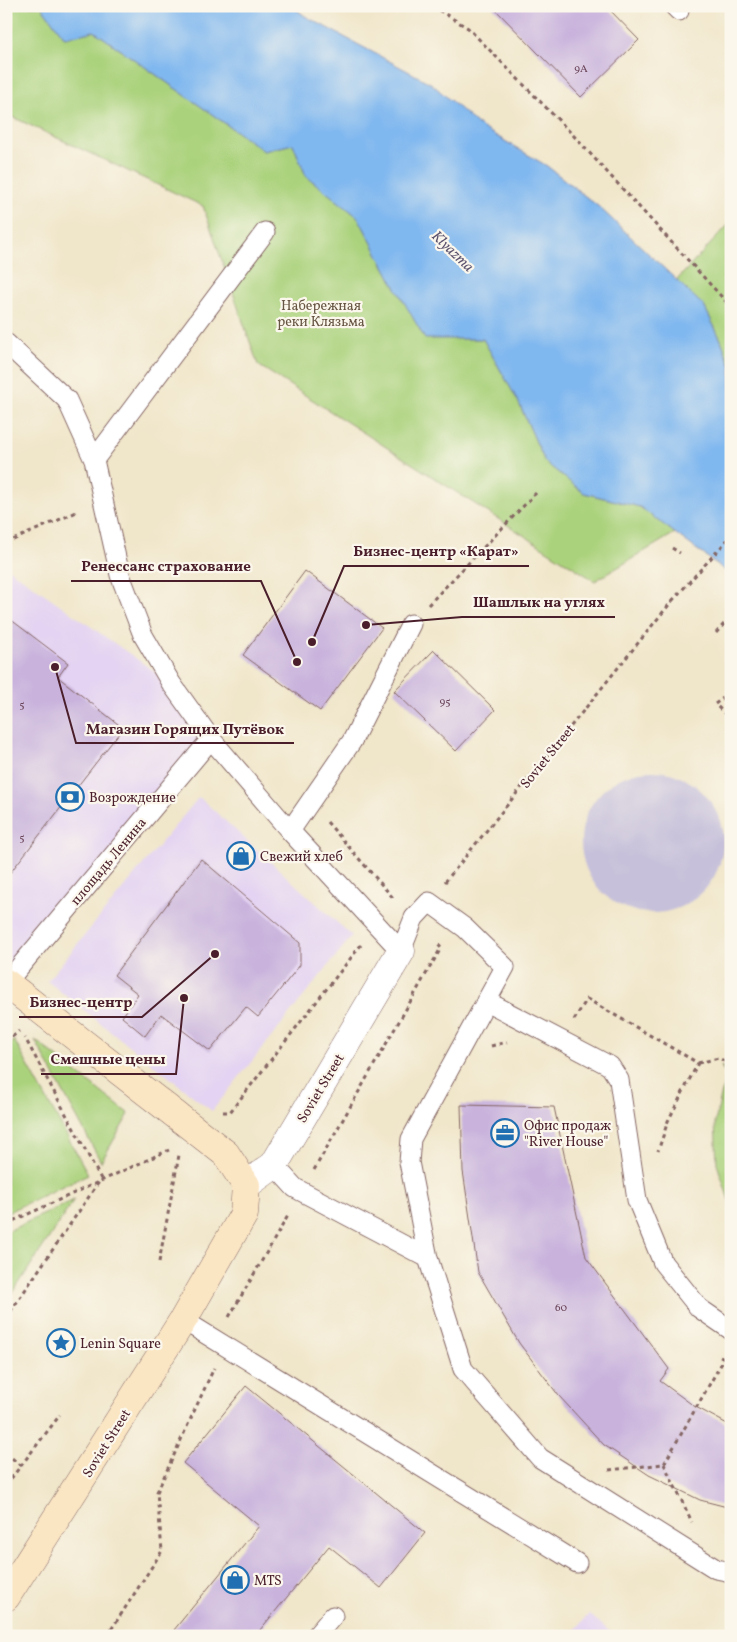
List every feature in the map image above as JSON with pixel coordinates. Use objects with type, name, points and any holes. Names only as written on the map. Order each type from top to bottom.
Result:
[{"type":"street","name":"Soviet Street","points":[[6,1597],[183,1320],[244,1214],[246,1186],[274,1165],[401,952]]},
{"type":"street","points":[[6,983],[226,1154],[246,1186]]},
{"type":"lane","points":[[94,460],[266,232]]},
{"type":"lane","points":[[6,343],[67,400],[94,460],[120,575],[143,635],[171,683],[211,739],[290,832],[378,924],[401,952]]},
{"type":"lane","points":[[290,832],[352,741],[411,624]]},
{"type":"lane","name":"площадь Ленина","points":[[6,983],[211,739]]},
{"type":"lane","points":[[429,902],[466,928],[504,967],[411,1139],[409,1162],[428,1258],[463,1369],[540,1458],[716,1569],[731,1572]]},
{"type":"lane","name":"Soviet Street","points":[[401,952],[414,918],[429,902]]},
{"type":"lane","points":[[486,1001],[610,1066],[619,1080],[637,1200],[663,1262],[699,1308],[731,1330]]},
{"type":"lane","points":[[274,1165],[295,1188],[428,1258]]},
{"type":"lane","points":[[183,1320],[578,1563]]},
{"type":"lane","points":[[316,1636],[333,1616]]},
{"type":"path","points":[[432,6],[468,28],[587,149],[731,307]]},
{"type":"path","points":[[411,624],[536,493]]},
{"type":"path","points":[[6,543],[102,501]]},
{"type":"path","name":"Soviet Street","points":[[429,902],[672,601],[731,536]]},
{"type":"path","points":[[672,548],[680,553]]},
{"type":"path","points":[[716,633],[731,616]]},
{"type":"path","points":[[731,692],[715,704],[731,720]]},
{"type":"path","points":[[220,1112],[230,1112],[397,901]]},
{"type":"path","points":[[16,1025],[101,1179]]},
{"type":"path","points":[[487,1052],[492,1046],[509,1042]]},
{"type":"path","points":[[698,1064],[719,1058],[731,1065]]},
{"type":"path","points":[[159,1262],[180,1145]]},
{"type":"path","points":[[6,1224],[101,1179],[172,1149]]},
{"type":"path","points":[[6,1318],[101,1179]]},
{"type":"path","points":[[664,1464],[724,1359]]},
{"type":"path","points":[[6,1485],[60,1415]]},
{"type":"path","points":[[6,1453],[21,1466]]},
{"type":"path","points":[[606,1471],[664,1464]]},
{"type":"path","points":[[664,1464],[693,1523]]},
{"type":"path","points":[[107,1636],[162,1551]]},
{"type":"shaded area","points":[[6,567],[171,683],[211,739],[6,983]]},
{"type":"shaded area","points":[[652,771],[666,772],[679,776],[692,783],[702,792],[711,802],[718,815],[722,828],[722,856],[718,869],[711,882],[702,892],[692,901],[679,908],[666,912],[652,913],[638,912],[625,908],[612,901],[602,892],[593,882],[586,869],[582,856],[581,842],[582,828],[586,815],[593,802],[602,792],[612,783],[625,776],[638,772]]},
{"type":"shaded area","points":[[199,797],[352,936],[212,1111],[47,981]]},
{"type":"shaded area","points":[[589,1614],[615,1636],[570,1636]]},
{"type":"green space","name":"Набережная реки Клязьма","points":[[6,6],[41,6],[65,38],[94,31],[264,151],[293,144],[306,176],[358,217],[425,338],[483,339],[518,401],[545,462],[584,493],[640,507],[675,533],[595,581],[258,365],[203,206],[6,114]]},
{"type":"green space","points":[[731,222],[731,367],[721,340],[704,306],[676,281]]},
{"type":"green space","points":[[14,1040],[88,1174],[6,1213],[6,1050]]},
{"type":"green space","points":[[35,1040],[129,1114],[101,1162]]},
{"type":"green space","points":[[721,1066],[731,1072],[731,1206],[717,1164],[715,1122],[726,1075]]},
{"type":"green space","points":[[74,1200],[6,1303],[6,1232]]},
{"type":"water","name":"Klyazma","points":[[41,6],[292,6],[305,16],[432,84],[478,125],[547,166],[599,207],[704,306],[721,340],[731,367],[731,575],[640,507],[584,493],[545,462],[518,401],[483,339],[425,339],[358,217],[306,176],[293,144],[264,151],[94,31],[65,38]]},
{"type":"building","points":[[492,6],[606,6],[639,40],[581,97]]},
{"type":"building","points":[[305,571],[382,628],[320,711],[243,655]]},
{"type":"building","points":[[6,616],[68,663],[58,677],[123,728],[6,878]]},
{"type":"building","points":[[434,650],[495,710],[456,751],[394,691]]},
{"type":"building","points":[[201,859],[300,943],[300,965],[258,1017],[246,1007],[210,1051],[161,1014],[145,1036],[122,1017],[138,994],[114,975]]},
{"type":"building","points":[[461,1105],[554,1107],[586,1257],[669,1369],[660,1381],[694,1406],[731,1426],[731,1508],[700,1500],[649,1475],[604,1445],[559,1396],[519,1343],[478,1272],[463,1171]]},
{"type":"building","points":[[246,1386],[425,1533],[381,1588],[329,1546],[255,1636],[169,1636],[259,1526],[183,1463]]},
{"type":"place","name":"Шашлык на углях","points":[[366,625]]},
{"type":"place","name":"Бизнес-центр «Карат»","points":[[312,642]]},
{"type":"place","name":"Ренессанс страхование","points":[[297,662]]},
{"type":"place","name":"Магазин Горящих Путёвок","points":[[55,667]]},
{"type":"place","name":"Возрождение","points":[[70,797]]},
{"type":"place","name":"Свежий хлеб","points":[[241,856]]},
{"type":"place","name":"Бизнес-центр","points":[[215,954]]},
{"type":"place","name":"Смешные цены","points":[[184,998]]},
{"type":"place","name":"Офис продаж \"River House\"","points":[[505,1133]]},
{"type":"place","name":"Lenin Square","points":[[61,1343]]},
{"type":"place","name":"MTS","points":[[235,1580]]}]
